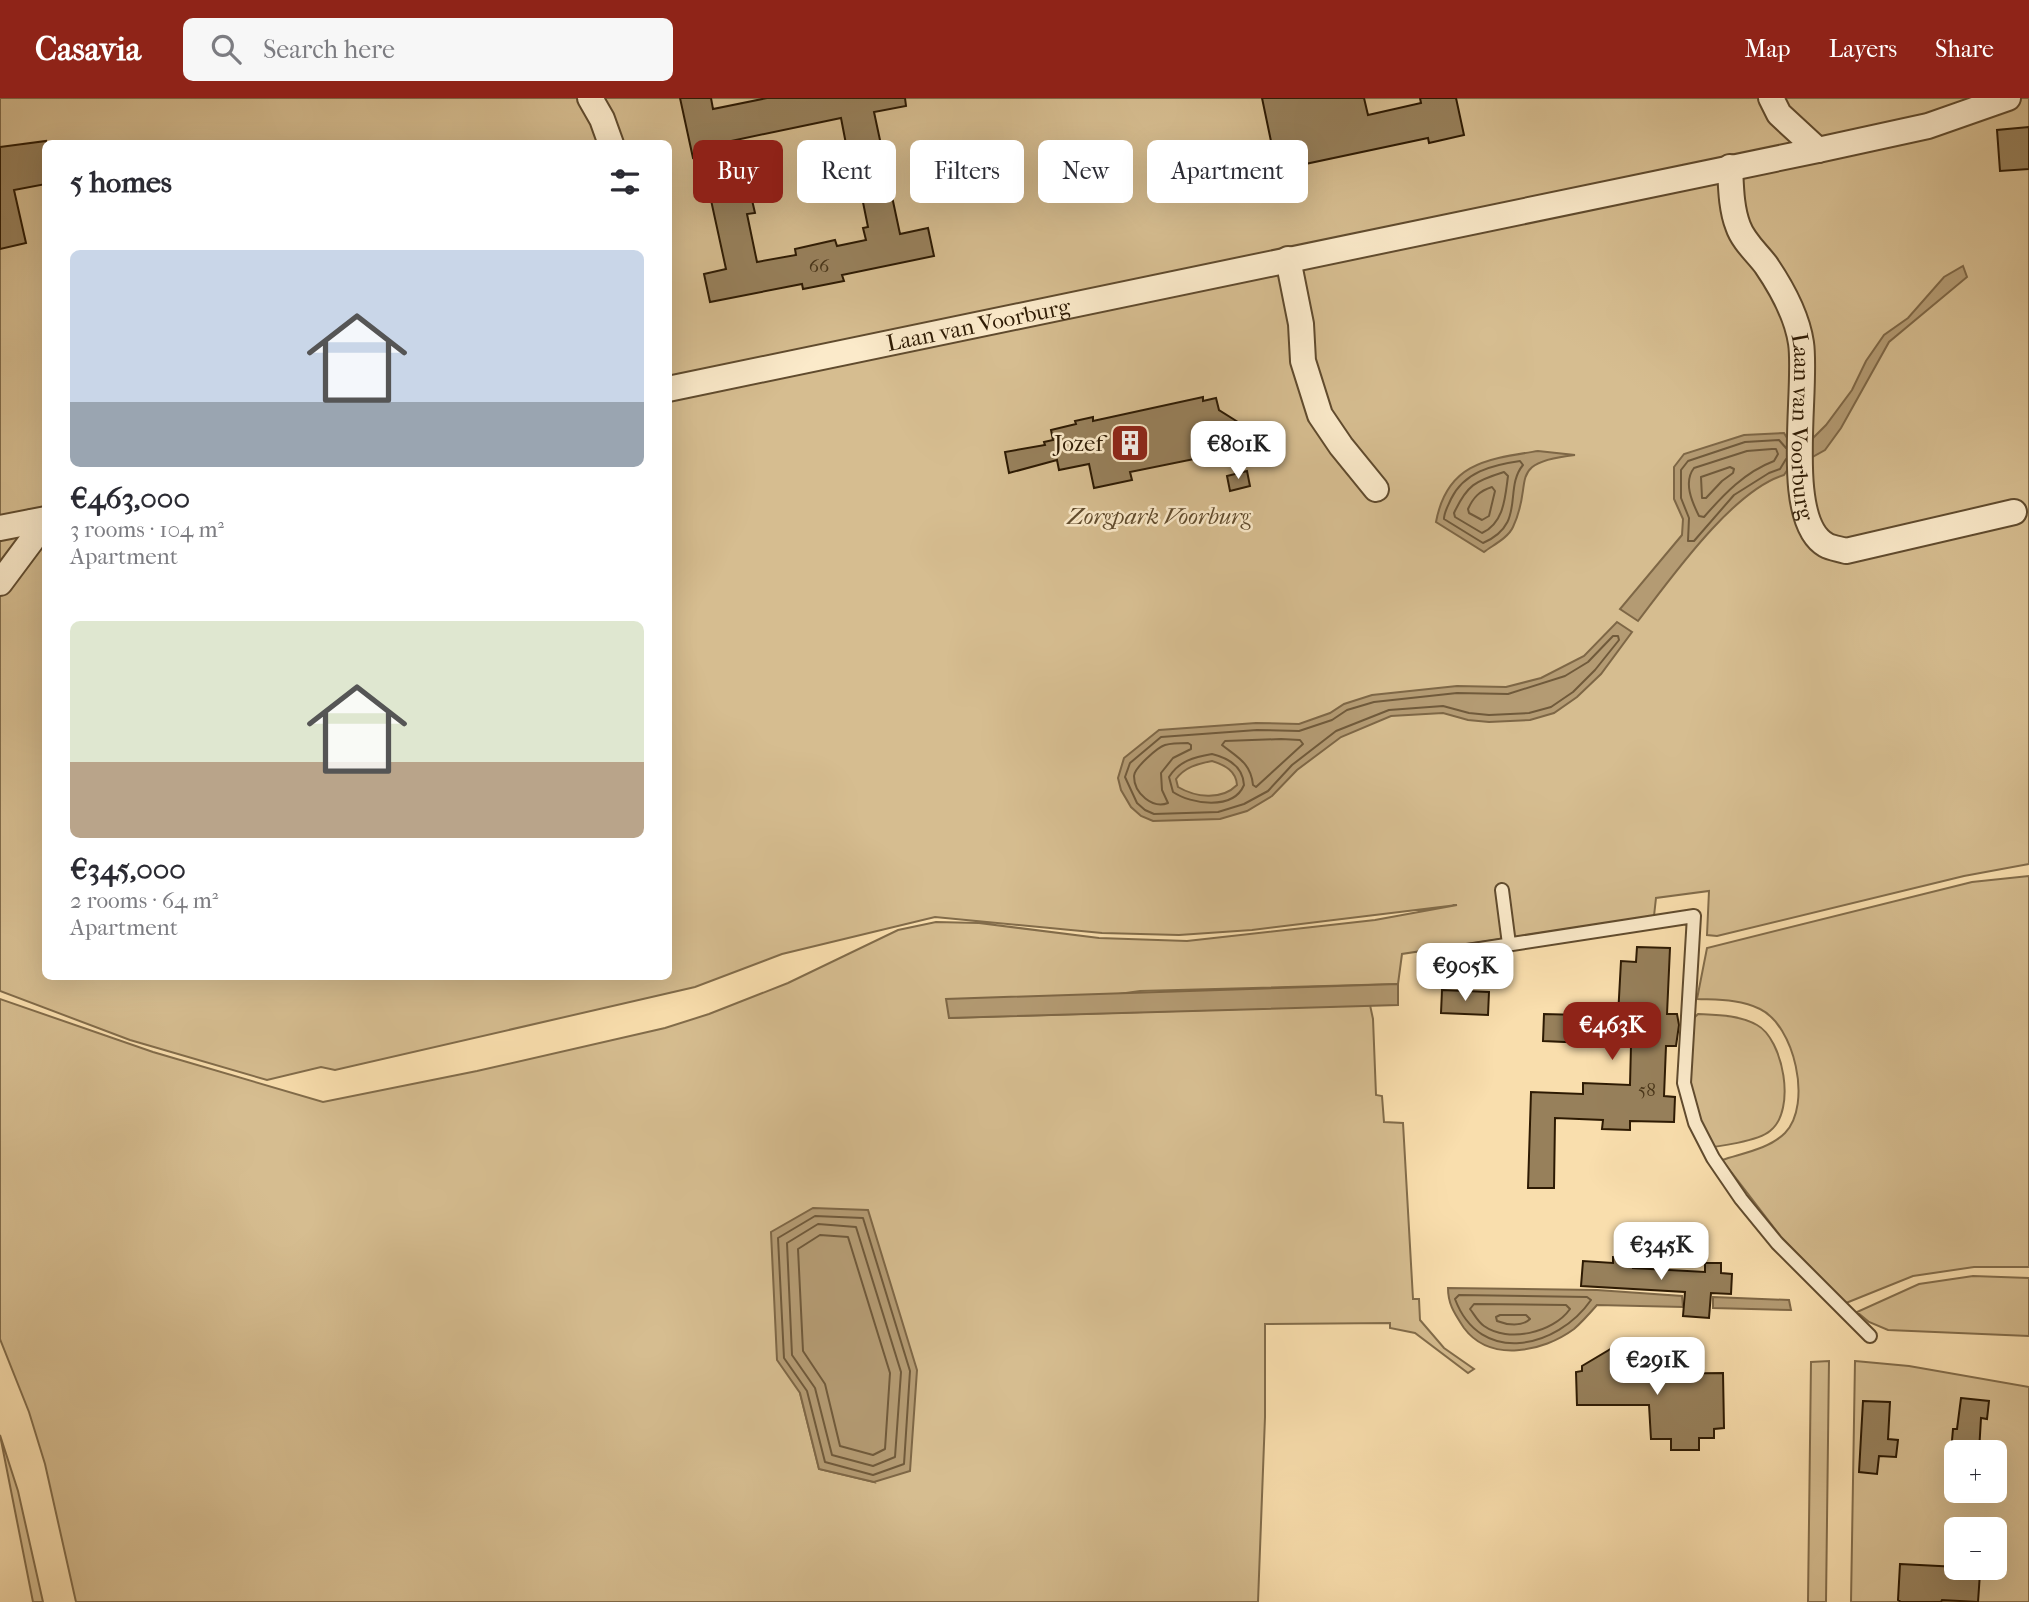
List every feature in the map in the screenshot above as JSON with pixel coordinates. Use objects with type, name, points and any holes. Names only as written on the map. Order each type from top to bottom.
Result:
[{"type":"street","points":[[590,98],[602,118],[610,140]]},
{"type":"street","points":[[1771,98],[1779,114],[1818,150]]},
{"type":"street","name":"Laan van Voorburg","points":[[672,388],[1818,150],[1928,126],[2008,98]]},
{"type":"street","name":"Laan van Voorburg","points":[[1730,167],[1738,226],[1782,292],[1796,322],[1801,342],[1803,365],[1800,467],[1803,510],[1812,532],[1825,545],[1846,551],[2014,512]]},
{"type":"street","points":[[1288,259],[1301,324],[1303,361],[1320,415],[1376,489]]},
{"type":"street","points":[[0,528],[40,532]]},
{"type":"street","points":[[0,583],[40,532]]},
{"type":"lane","points":[[1502,890],[1509,944]]},
{"type":"lane","points":[[1428,957],[1694,916],[1684,1083],[1695,1123],[1713,1158],[1777,1244],[1870,1336]]},
{"type":"green space","name":"Zorgpark Voorburg","points":[[0,98],[2029,98],[2029,864],[1964,876],[1717,936],[1707,935],[1709,891],[1656,898],[1654,916],[1402,954],[1398,984],[1140,991],[949,1018],[1370,1005],[1376,1095],[1382,1096],[1384,1122],[1403,1123],[1413,1299],[1419,1299],[1420,1320],[1444,1348],[1474,1369],[1468,1373],[1415,1333],[1390,1328],[1390,1323],[1265,1324],[1265,1417],[1258,1602],[76,1602],[45,1464],[29,1412],[0,1339],[0,999],[153,1052],[323,1102],[477,1071],[665,1028],[788,983],[898,930],[936,922],[979,923],[1099,938],[1187,941],[1375,920],[1457,905],[1252,930],[1179,935],[1102,933],[935,917],[782,954],[695,987],[335,1070],[321,1067],[267,1080],[130,1040],[0,991]],"holes":[[[800,1393],[874,1482],[819,1469]]]},
{"type":"green space","points":[[2029,876],[2029,1267],[1974,1267],[1913,1276],[1846,1303],[1781,1237],[1722,1160],[1764,1147],[1785,1133],[1798,1104],[1798,1085],[1790,1048],[1772,1018],[1745,1003],[1697,999],[1707,948],[1972,882]]},
{"type":"green space","points":[[1698,1014],[1743,1019],[1757,1025],[1774,1045],[1780,1059],[1785,1092],[1778,1121],[1764,1135],[1737,1143],[1702,1148],[1686,1070],[1694,1018]]},
{"type":"green space","points":[[1973,1276],[2029,1278],[2029,1336],[1888,1330],[1869,1322],[1857,1312],[1919,1284]]},
{"type":"green space","points":[[1829,1361],[1826,1602],[1808,1602],[1811,1362]]},
{"type":"green space","points":[[1855,1361],[1909,1366],[2029,1387],[2029,1602],[1851,1602]]},
{"type":"green space","points":[[0,1435],[18,1491],[43,1602],[33,1602]]},
{"type":"water","points":[[1963,266],[1967,277],[1889,342],[1841,428],[1825,450],[1807,460],[1792,463],[1784,475],[1764,484],[1724,516],[1685,560],[1638,621],[1620,609],[1682,535],[1683,519],[1674,499],[1674,467],[1684,454],[1744,435],[1784,433],[1792,446],[1809,442],[1826,425],[1852,390],[1866,361],[1884,335],[1908,318],[1944,277]]},
{"type":"water","points":[[1538,451],[1575,455],[1538,463],[1530,469],[1513,527],[1500,541],[1484,552],[1436,522],[1441,502],[1449,487],[1472,467],[1502,457]]},
{"type":"water","points":[[1617,622],[1632,632],[1601,674],[1577,697],[1554,713],[1530,720],[1489,722],[1443,713],[1391,716],[1341,737],[1297,770],[1272,796],[1247,811],[1220,819],[1153,821],[1141,816],[1131,807],[1121,790],[1118,778],[1124,758],[1159,730],[1256,723],[1299,724],[1372,695],[1457,686],[1506,687],[1541,678],[1584,656]],"holes":[[[1212,761],[1229,769],[1237,785],[1231,790],[1208,796],[1178,787],[1176,779],[1187,769]]]},
{"type":"water","points":[[1398,984],[1398,1005],[949,1018],[946,999]]},
{"type":"water","points":[[813,1208],[868,1210],[917,1370],[910,1471],[874,1482],[819,1469],[800,1393],[777,1360],[771,1232]]},
{"type":"water","points":[[1448,1288],[1597,1290],[1682,1296],[1683,1307],[1597,1305],[1574,1329],[1561,1337],[1532,1348],[1502,1350],[1475,1339],[1464,1328],[1451,1304]]},
{"type":"water","points":[[1713,1297],[1789,1300],[1791,1310],[1713,1308]]},
{"type":"building","points":[[680,98],[711,98],[713,109],[767,98],[905,98],[906,106],[874,112],[880,140],[845,140],[841,118],[736,140],[693,140],[693,158]]},
{"type":"building","points":[[1262,98],[1364,98],[1368,115],[1421,103],[1420,98],[1456,98],[1464,135],[1429,143],[1428,138],[1308,163],[1308,140],[1271,140]]},
{"type":"building","points":[[2029,127],[2029,169],[2000,171],[1997,130]]},
{"type":"building","points":[[42,142],[42,185],[14,190],[26,243],[0,249],[0,147]]},
{"type":"building","points":[[712,203],[753,203],[755,213],[747,214],[757,262],[796,255],[795,249],[835,240],[837,246],[866,240],[863,228],[868,227],[863,203],[893,203],[900,234],[928,228],[934,256],[842,275],[844,281],[803,289],[802,284],[710,302],[704,274],[726,269]]},
{"type":"building","name":"Jozef","points":[[1203,397],[1203,401],[1216,398],[1219,410],[1238,422],[1240,431],[1235,439],[1212,444],[1214,455],[1130,472],[1132,480],[1094,488],[1089,464],[1059,470],[1057,460],[1009,473],[1005,452],[1045,445],[1044,442],[1053,440],[1051,430],[1093,417],[1093,421]]},
{"type":"building","points":[[1247,471],[1250,486],[1230,491],[1227,476]]},
{"type":"building","points":[[1637,947],[1670,948],[1667,1014],[1677,1014],[1679,1025],[1676,1046],[1666,1046],[1664,1096],[1675,1097],[1674,1122],[1630,1121],[1630,1130],[1602,1129],[1603,1120],[1555,1118],[1554,1188],[1528,1188],[1531,1092],[1583,1094],[1583,1083],[1630,1085],[1631,1045],[1543,1041],[1544,1014],[1618,1016],[1621,961],[1636,962]]},
{"type":"building","points":[[1442,990],[1489,992],[1488,1015],[1441,1013]]},
{"type":"building","points":[[1613,1257],[1634,1259],[1633,1268],[1705,1272],[1705,1263],[1721,1263],[1721,1273],[1732,1274],[1731,1294],[1711,1293],[1709,1318],[1683,1316],[1685,1292],[1581,1286],[1583,1261],[1613,1263]]},
{"type":"building","points":[[1614,1347],[1631,1347],[1631,1371],[1637,1371],[1637,1374],[1723,1373],[1724,1428],[1714,1429],[1714,1438],[1699,1438],[1699,1450],[1671,1450],[1671,1439],[1651,1439],[1649,1405],[1577,1405],[1576,1372],[1582,1371],[1582,1366]]},
{"type":"building","points":[[1961,1398],[1989,1401],[1987,1419],[1981,1418],[1980,1440],[1952,1440],[1953,1429],[1957,1429]]},
{"type":"building","points":[[1863,1401],[1890,1402],[1888,1439],[1898,1440],[1896,1457],[1879,1456],[1877,1474],[1859,1472]]},
{"type":"building","points":[[1900,1564],[1944,1566],[1944,1580],[1980,1580],[1978,1602],[1898,1600]]},
{"type":"place","name":"Jozef","points":[[1130,443]]}]
